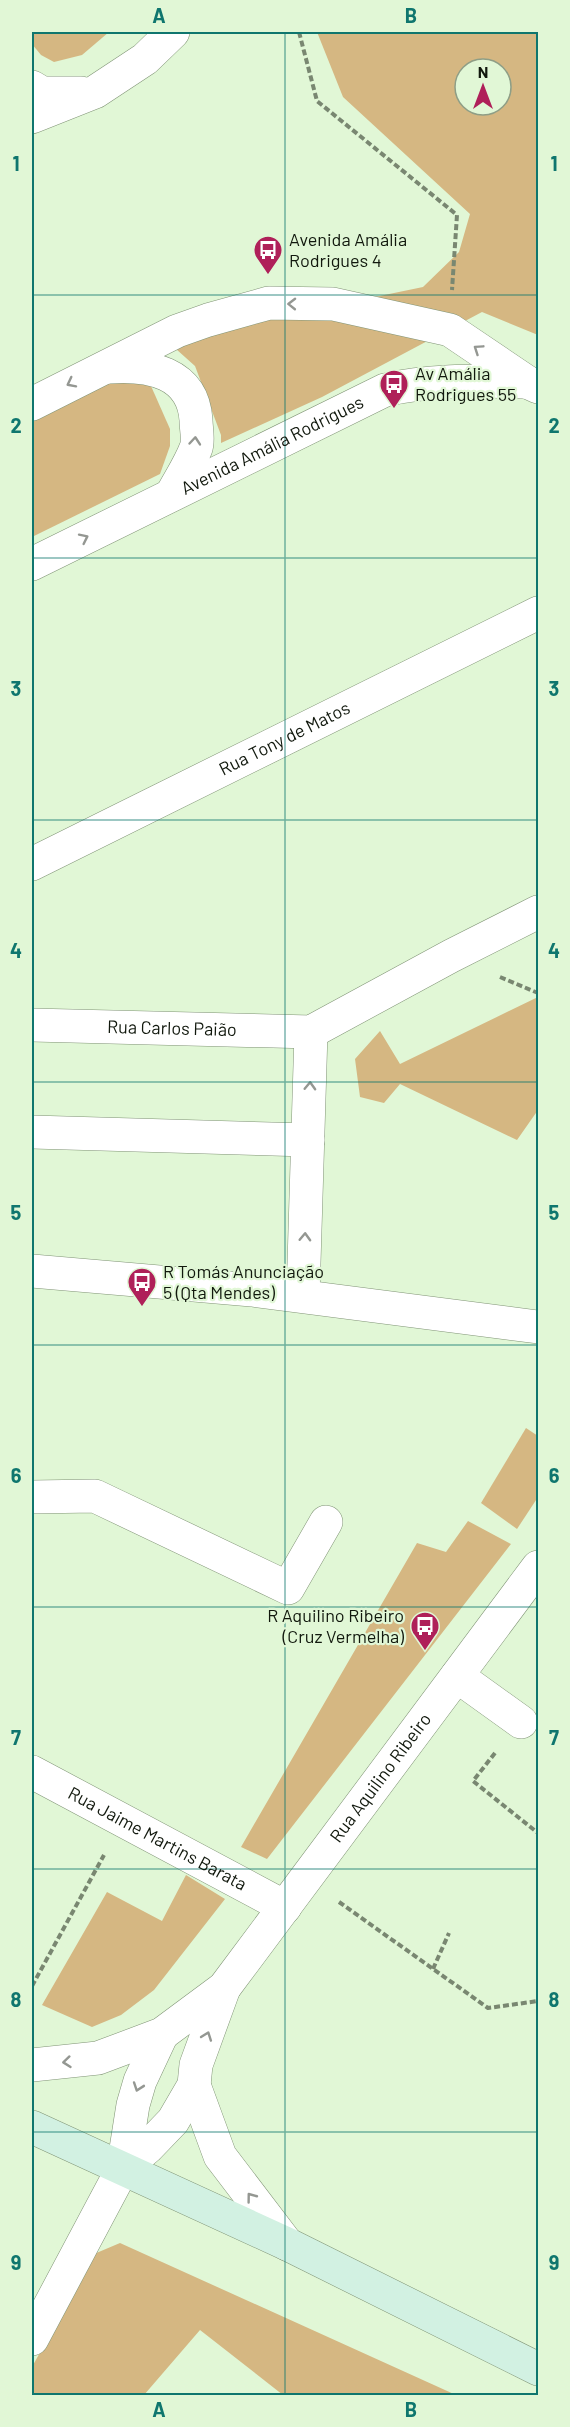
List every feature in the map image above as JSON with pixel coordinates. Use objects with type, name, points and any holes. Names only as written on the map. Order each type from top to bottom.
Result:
[{"type":"main road","points":[[32,2127],[287,2244],[538,2369]]},
{"type":"street","points":[[32,117],[95,92],[145,59],[173,32]]},
{"type":"street","points":[[32,87],[42,93],[67,95],[95,92]]},
{"type":"street","name":"Avenida Amália Rodrigues","points":[[32,404],[177,331],[269,303],[333,304],[450,330],[533,385]]},
{"type":"street","points":[[102,367],[135,365],[163,371],[185,389],[195,412],[197,446],[172,494]]},
{"type":"street","name":"Avenida Amália Rodrigues","points":[[32,564],[385,390],[408,384],[468,381],[533,385]]},
{"type":"street","name":"Rua Tony de Matos","points":[[32,864],[538,613]]},
{"type":"street","name":"Rua Carlos Paião","points":[[32,1025],[311,1032],[538,912]]},
{"type":"street","points":[[303,1296],[311,1032]]},
{"type":"street","points":[[32,1132],[308,1140]]},
{"type":"street","points":[[32,1271],[303,1296],[538,1327]]},
{"type":"street","points":[[32,1497],[95,1496],[288,1588],[326,1522]]},
{"type":"street","name":"Rua Aquilino Ribeiro","points":[[32,2065],[98,2058],[162,2034],[224,1988],[538,1568]]},
{"type":"street","points":[[457,1676],[520,1722]]},
{"type":"street","name":"Rua Jaime Martins Barata","points":[[32,1772],[285,1907]]},
{"type":"street","name":"Rua Aquilino Ribeiro","points":[[123,2168],[148,2147],[173,2121],[194,2085],[196,2065],[224,1988]]},
{"type":"street","name":"Rua Aquilino Ribeiro","points":[[32,2339],[123,2168],[133,2105],[140,2081],[162,2034]]},
{"type":"street","points":[[194,2085],[220,2156],[287,2244]]},
{"type":"path","points":[[299,32],[317,101],[457,215],[450,330]]},
{"type":"path","points":[[520,1722],[473,1780],[538,1833]]},
{"type":"path","points":[[32,1986],[123,1820]]},
{"type":"path","points":[[306,1879],[488,2008],[538,2001]]},
{"type":"path","points":[[433,1969],[449,1933]]},
{"type":"shaded area","points":[[32,32],[109,32],[82,55],[54,62],[41,55],[32,44]]},
{"type":"shaded area","points":[[317,32],[538,32],[538,335],[482,312],[322,397],[221,443],[221,435],[195,366],[176,349],[230,327],[423,287],[459,252],[470,214],[343,97]]},
{"type":"shaded area","points":[[137,380],[151,386],[170,429],[170,446],[160,474],[32,537],[32,422],[103,384]]},
{"type":"shaded area","points":[[538,997],[538,1110],[517,1140],[400,1084],[384,1103],[360,1097],[355,1059],[380,1031],[400,1064]]},
{"type":"shaded area","points":[[526,1428],[538,1436],[538,1497],[517,1529],[481,1503]]},
{"type":"shaded area","points":[[468,1521],[511,1544],[267,1859],[241,1847],[417,1543],[446,1552]]},
{"type":"shaded area","points":[[186,1875],[225,1899],[154,1990],[121,2015],[92,2027],[42,2005],[107,1892],[162,1921]]},
{"type":"shaded area","points":[[120,2243],[456,2395],[283,2395],[200,2330],[144,2395],[32,2396],[32,2367],[94,2254]]},
{"type":"place","name":"Avenida Amália Rodrigues 4","points":[[268,276]]},
{"type":"place","name":"Av Amália Rodrigues 55","points":[[394,410]]},
{"type":"place","name":"R Tomás Anunciação 5 (Qta Mendes)","points":[[142,1308]]},
{"type":"place","name":"R Aquilino Ribeiro (Cruz Vermelha)","points":[[425,1652]]}]
